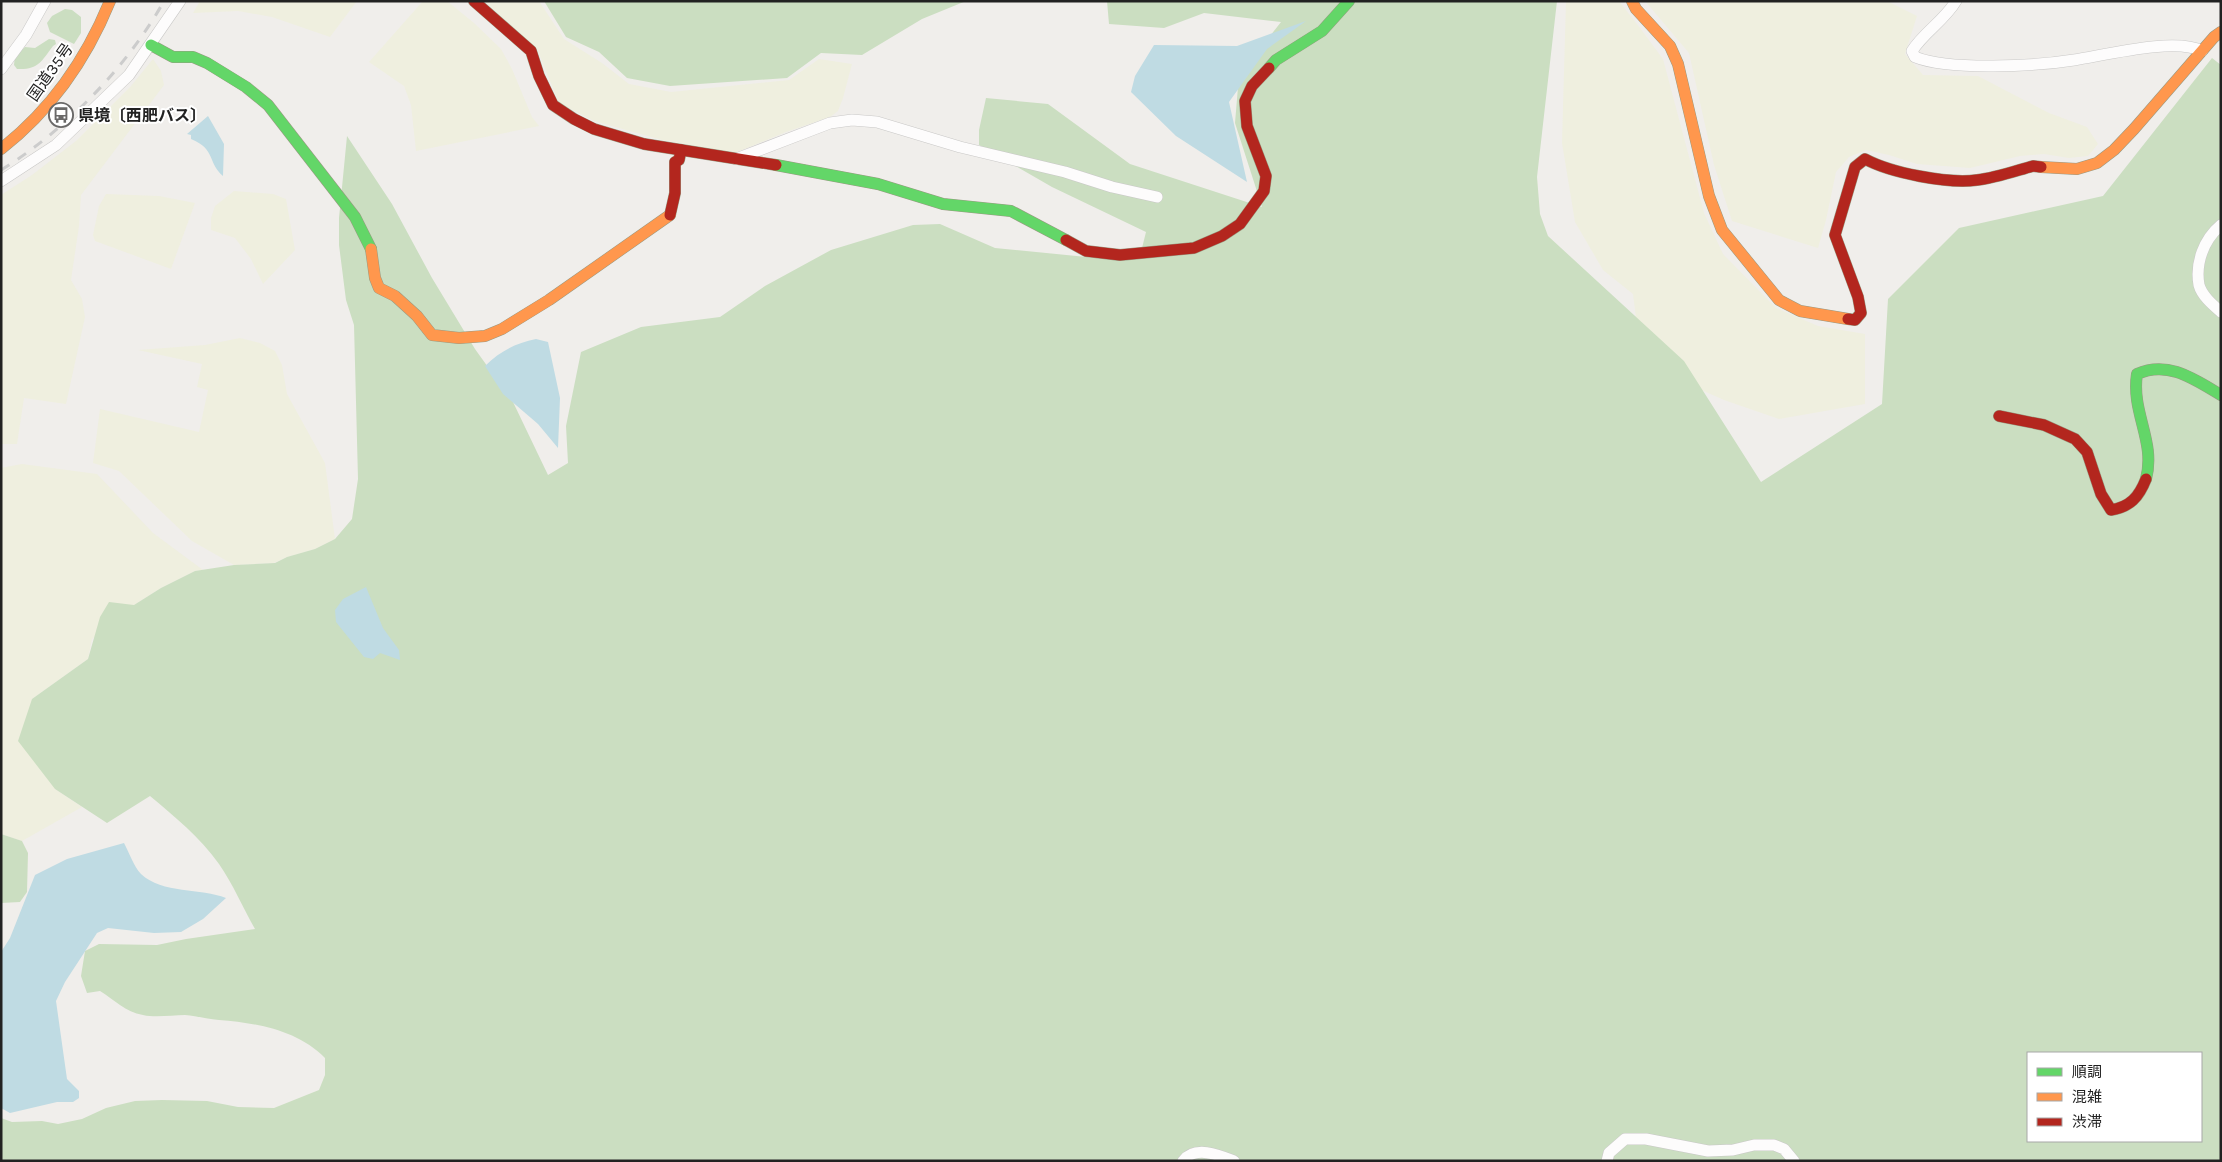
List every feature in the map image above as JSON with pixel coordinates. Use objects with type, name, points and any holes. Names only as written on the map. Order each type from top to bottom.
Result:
[{"type":"main road","name":"国道35号","points":[[1,149],[35,121],[72,75],[95,34],[110,1]]},
{"type":"main road","points":[[474,1],[531,51],[539,76],[552,105],[594,129],[644,144],[784,166],[878,184],[943,204],[1011,212],[1086,252],[1120,255],[1194,248],[1222,236],[1240,224],[1264,190],[1266,176],[1247,126],[1245,101],[1252,86],[1276,60],[1322,31],[1349,1]]},
{"type":"main road","points":[[1632,1],[1636,9],[1670,46],[1678,64],[1709,196],[1722,230],[1779,300],[1800,311],[1855,320],[1862,313],[1835,235],[1855,167],[1865,159],[1876,165],[1941,180],[1977,180],[2033,166],[2077,169],[2097,163],[2114,150],[2202,51],[2219,38]]},
{"type":"main road","points":[[150,45],[173,57],[193,58],[207,63],[246,87],[268,105],[354,217],[370,246],[375,278],[379,288],[395,296],[410,309],[432,335],[459,338],[484,336],[502,329],[549,300],[670,215],[675,193],[675,162],[679,160],[681,150]]},
{"type":"main road","points":[[1999,416],[2029,421],[2055,429],[2083,447],[2091,461],[2105,501],[2111,510],[2125,508],[2140,494],[2148,480],[2150,467],[2149,447],[2135,396],[2137,374],[2146,368],[2169,368],[2190,377],[2221,395]]},
{"type":"street","points":[[1,68],[26,35],[45,1]]},
{"type":"street","points":[[1,181],[56,145],[129,75],[180,1]]},
{"type":"street","points":[[1956,1],[1950,11],[1916,43],[1912,51],[1915,57],[1926,62],[2010,65],[2071,60],[2156,47],[2192,46],[2202,51]]},
{"type":"street","points":[[735,159],[830,123],[852,120],[877,122],[960,147],[1065,172],[1157,197]]},
{"type":"street","points":[[2221,225],[2208,238],[2199,260],[2199,285],[2207,299],[2221,312]]},
{"type":"street","points":[[1607,1161],[1609,1153],[1624,1139],[1646,1139],[1708,1151],[1733,1150],[1754,1145],[1774,1144],[1784,1149],[1794,1161]]},
{"type":"street","points":[[1183,1161],[1193,1153],[1214,1153],[1234,1161]]},
{"type":"green space","points":[[200,1],[357,1],[330,37],[272,17],[238,11],[193,13]]},
{"type":"green space","points":[[423,1],[447,1],[501,49],[512,69],[532,117],[539,126],[416,151],[411,105],[404,86],[369,62]]},
{"type":"green space","points":[[484,1],[539,1],[564,39],[602,63],[629,84],[671,92],[789,80],[819,59],[852,64],[838,111],[830,117],[786,132],[735,153],[662,140],[594,121],[559,103],[537,49]]},
{"type":"green space","points":[[544,1],[966,1],[922,19],[862,55],[821,53],[787,78],[670,86],[627,78],[599,52],[566,37]]},
{"type":"green space","points":[[1107,1],[1557,1],[1537,177],[1540,214],[1548,236],[1684,361],[1761,482],[1882,404],[1888,299],[1959,228],[2103,196],[2212,58],[2221,65],[2221,1161],[1,1161],[1,1118],[12,1122],[42,1121],[58,1124],[82,1119],[106,1108],[135,1101],[162,1100],[207,1101],[238,1107],[274,1108],[319,1090],[325,1075],[325,1058],[314,1048],[289,1034],[248,1023],[185,1015],[143,1015],[125,1008],[100,991],[87,993],[81,976],[85,951],[99,944],[157,945],[255,929],[229,880],[212,854],[187,828],[150,796],[107,823],[55,789],[18,741],[32,699],[88,659],[100,617],[109,602],[134,605],[161,588],[195,571],[234,565],[275,563],[287,557],[315,549],[335,539],[352,519],[358,479],[354,325],[346,300],[339,245],[339,218],[347,136],[392,204],[432,278],[475,349],[513,402],[548,475],[568,463],[566,426],[581,352],[641,327],[720,317],[765,286],[831,250],[913,225],[940,224],[995,248],[1107,259],[1140,256],[1146,232],[1052,187],[979,145],[979,130],[986,98],[1048,104],[1130,164],[1262,207],[1235,123],[1239,75],[1281,22],[1204,13],[1164,28],[1109,24]]},
{"type":"green space","points":[[1566,1],[1619,1],[1663,59],[1704,213],[1723,254],[1776,308],[1818,326],[1865,334],[1865,404],[1779,419],[1724,400],[1672,377],[1640,349],[1633,294],[1603,270],[1575,222],[1562,143]]},
{"type":"green space","points":[[1645,1],[1887,1],[1917,16],[1905,54],[1923,75],[1978,76],[2049,113],[2087,127],[2098,144],[2088,156],[2069,158],[2044,154],[2020,156],[1970,168],[1917,164],[1866,150],[1849,157],[1836,172],[1818,248],[1732,221],[1714,165],[1689,53]]},
{"type":"green space","points":[[65,9],[72,10],[81,17],[81,33],[74,44],[50,32],[47,23],[52,16]]},
{"type":"green space","points":[[49,39],[55,40],[56,44],[38,64],[30,68],[17,69],[14,65],[15,56],[25,47],[35,48]]},
{"type":"green space","points":[[153,59],[161,71],[164,85],[81,195],[79,226],[71,280],[82,299],[85,317],[66,404],[24,398],[17,444],[1,444],[1,195],[32,175],[76,141],[131,86]]},
{"type":"green space","points":[[234,191],[273,194],[286,199],[295,250],[263,284],[251,259],[235,238],[211,230],[211,218],[215,206]]},
{"type":"green space","points":[[106,194],[159,196],[195,203],[171,269],[95,241],[93,235],[99,206]]},
{"type":"green space","points":[[240,338],[260,343],[275,351],[282,365],[287,394],[325,463],[335,539],[315,549],[274,563],[234,565],[192,541],[119,471],[93,463],[100,409],[199,432],[208,390],[197,387],[202,364],[138,350],[205,345]]},
{"type":"green space","points":[[22,464],[97,474],[153,533],[203,570],[195,571],[161,588],[134,605],[92,639],[88,659],[32,699],[55,789],[82,807],[22,841],[1,834],[1,468]]},
{"type":"green space","points":[[1,834],[22,841],[28,853],[27,892],[20,902],[1,903]]},
{"type":"water","points":[[1306,21],[1267,49],[1229,102],[1247,182],[1176,136],[1131,92],[1135,76],[1154,45],[1237,46]]},
{"type":"water","points":[[208,116],[224,144],[223,176],[215,166],[208,151],[191,139],[191,135],[187,134]]},
{"type":"water","points":[[536,339],[548,342],[560,398],[558,448],[538,424],[503,394],[485,366],[509,348]]},
{"type":"water","points":[[366,587],[383,628],[399,650],[400,660],[380,653],[373,659],[364,657],[336,622],[335,610],[343,599]]},
{"type":"water","points":[[124,843],[138,871],[150,880],[171,888],[226,898],[203,919],[181,932],[154,933],[108,928],[97,933],[65,982],[56,1001],[67,1079],[79,1091],[79,1098],[73,1102],[57,1102],[10,1113],[1,1108],[1,952],[10,938],[35,875],[67,859]]},
{"type":"railway","points":[[1,170],[49,136],[93,95],[132,50],[164,1]]},
{"type":"traffic: fast","points":[[1269,68],[1276,60],[1322,31],[1349,1]]},
{"type":"traffic: fast","points":[[151,45],[173,57],[193,57],[207,63],[246,87],[268,105],[355,217],[371,249]]},
{"type":"traffic: fast","points":[[776,165],[878,184],[943,204],[1011,211],[1066,240]]},
{"type":"traffic: fast","points":[[2146,479],[2148,452],[2137,402],[2137,374],[2148,370],[2170,370],[2191,378],[2221,395]]},
{"type":"traffic: slow","points":[[1,149],[36,118],[65,82],[90,44],[110,1]]},
{"type":"traffic: slow","points":[[1632,1],[1636,9],[1670,46],[1678,64],[1709,196],[1722,230],[1779,300],[1800,311],[1848,319]]},
{"type":"traffic: slow","points":[[2041,167],[2077,169],[2097,163],[2114,150],[2134,129],[2214,37],[2221,32]]},
{"type":"traffic: slow","points":[[371,249],[375,278],[379,288],[395,296],[417,316],[432,335],[459,338],[485,336],[502,329],[549,300],[670,215]]},
{"type":"traffic: jam","points":[[474,1],[531,51],[539,76],[553,105],[574,119],[594,129],[644,144],[776,165]]},
{"type":"traffic: jam","points":[[1066,240],[1086,251],[1120,255],[1194,248],[1222,236],[1240,224],[1264,191],[1266,176],[1247,126],[1245,101],[1252,86],[1269,68]]},
{"type":"traffic: jam","points":[[670,215],[675,193],[675,162],[679,160],[681,150]]},
{"type":"traffic: jam","points":[[1848,319],[1855,320],[1861,313],[1858,297],[1835,235],[1855,167],[1865,159],[1904,173],[1936,179],[1965,181],[1998,176],[2033,166],[2041,167]]},
{"type":"traffic: jam","points":[[1999,416],[2044,425],[2075,439],[2087,452],[2101,494],[2111,510],[2129,504],[2137,496],[2146,479]]},
{"type":"place","name":"県境〔西肥バス〕","points":[[61,115]]}]
